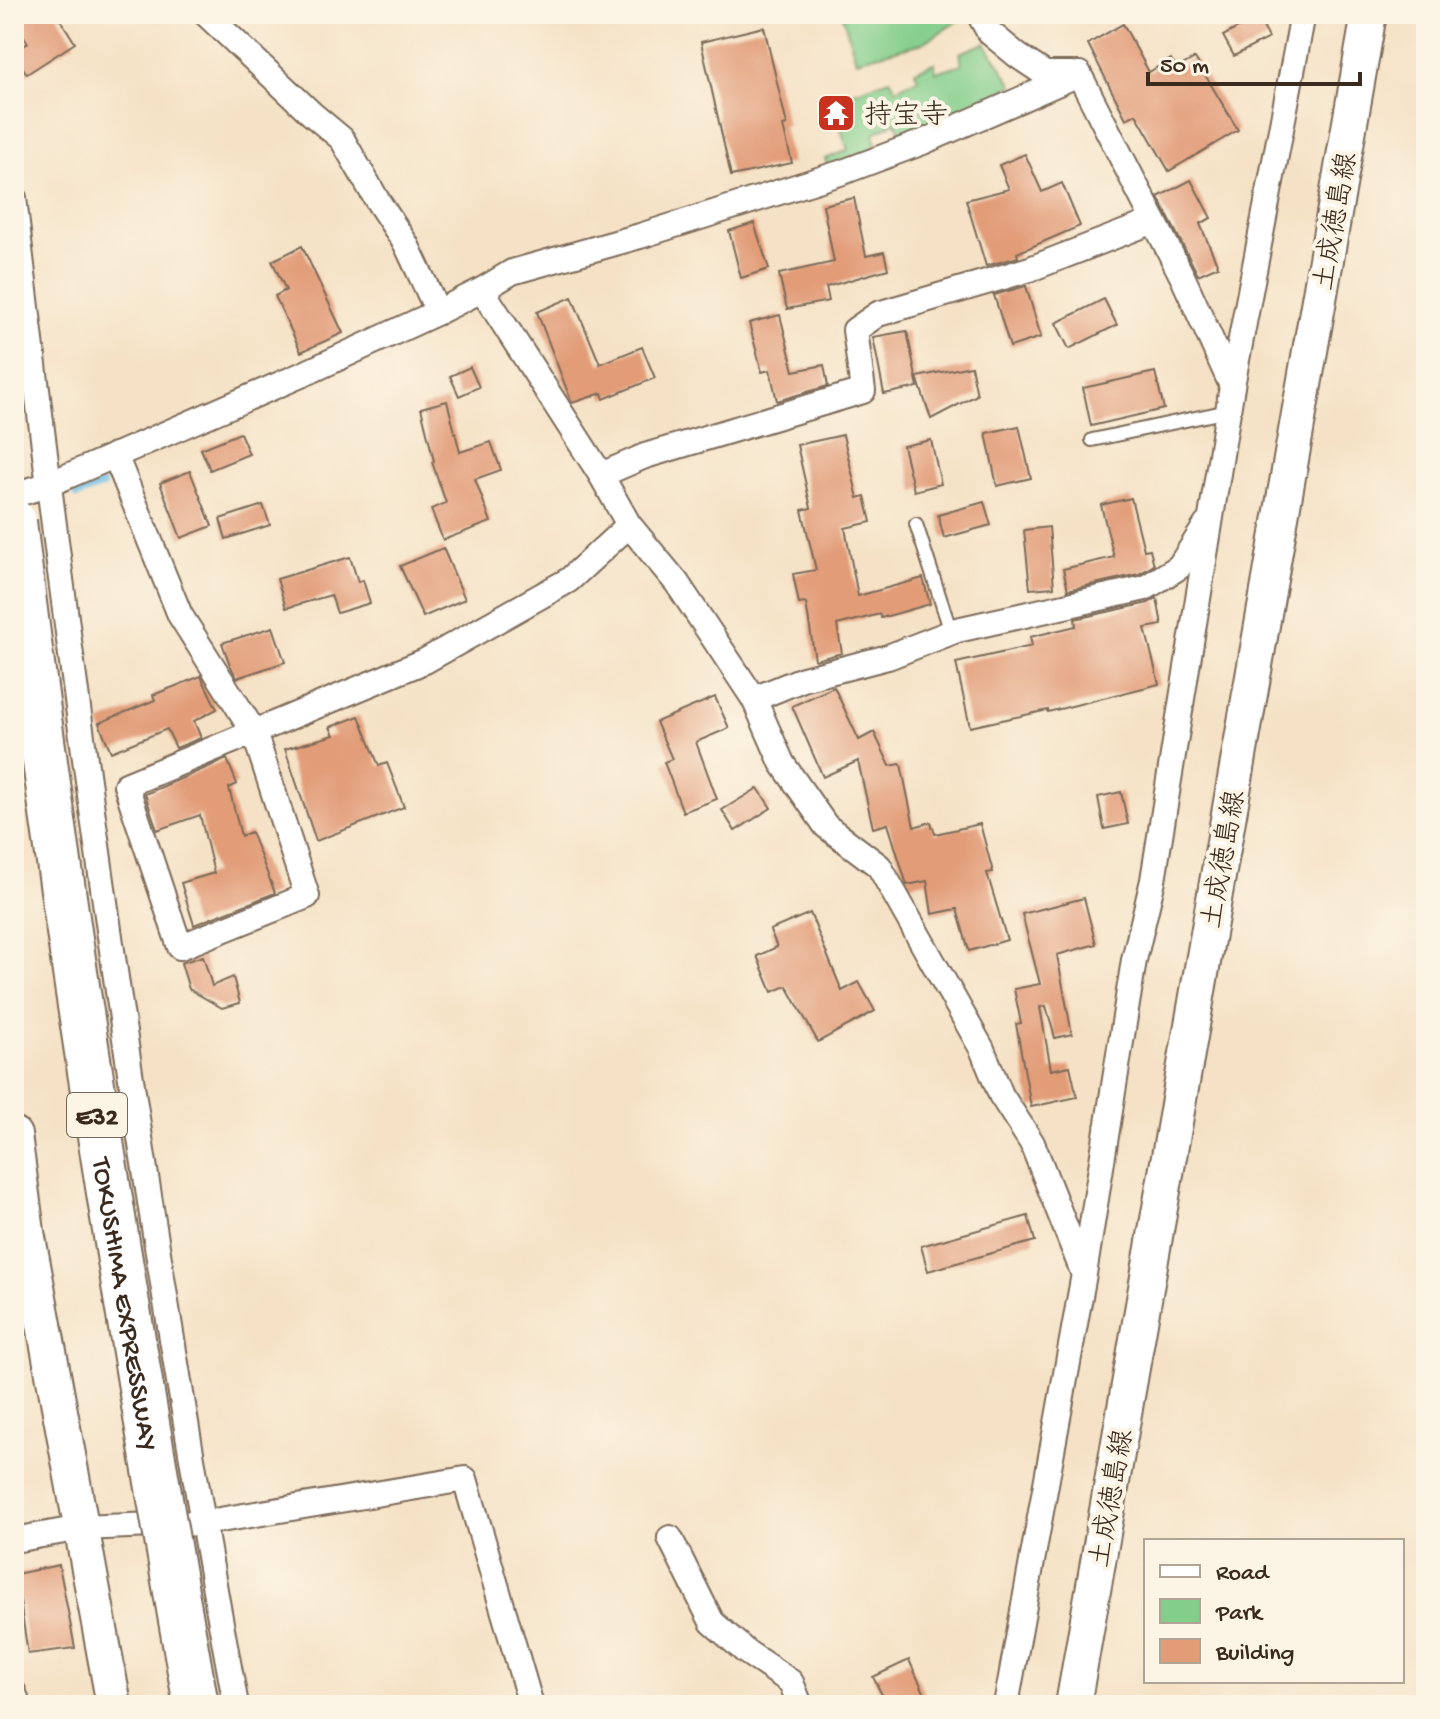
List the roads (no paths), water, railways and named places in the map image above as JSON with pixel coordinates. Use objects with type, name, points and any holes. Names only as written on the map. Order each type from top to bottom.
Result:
[{"type":"highway","name":"TOKUSHIMA EXPRESSWAY","points":[[14,522],[38,718],[92,1087],[196,1705]]},
{"type":"main road","name":"土成徳島線","points":[[1073,1705],[1369,14]]},
{"type":"main road","points":[[14,1135],[27,1232],[114,1705]]},
{"type":"street","points":[[206,14],[342,139],[406,244],[438,312]]},
{"type":"street","points":[[979,14],[989,32],[1045,74],[1079,74]]},
{"type":"street","points":[[1006,1705],[1084,1274],[1134,960],[1153,880],[1232,386],[1303,14]]},
{"type":"street","points":[[1079,74],[1154,221],[1232,386]]},
{"type":"street","points":[[14,495],[47,485],[438,312],[512,272],[640,236],[843,172],[923,142],[1079,74]]},
{"type":"street","points":[[14,198],[47,485],[119,1007],[202,1523],[236,1705]]},
{"type":"street","points":[[601,475],[645,456],[863,391],[855,330],[878,314],[1030,269],[1154,221]]},
{"type":"street","points":[[482,290],[601,475],[629,525],[677,583],[754,699],[782,763],[826,826],[879,866],[982,1049],[1001,1095],[1032,1143],[1084,1274]]},
{"type":"street","points":[[115,455],[180,615],[254,732],[307,896],[180,947],[126,785],[254,732],[425,661],[569,580],[629,525]]},
{"type":"street","points":[[754,699],[803,679],[888,657],[951,632],[1145,588],[1179,567],[1211,518]]},
{"type":"street","points":[[14,1540],[81,1528],[202,1523],[465,1479],[531,1705]]},
{"type":"street","points":[[670,1538],[712,1622],[745,1651],[791,1682],[800,1705]]},
{"type":"street","points":[[14,1693],[18,1705]]},
{"type":"lane","points":[[1092,440],[1228,411]]},
{"type":"lane","points":[[916,524],[951,632]]},
{"type":"waterway","points":[[77,495],[102,485]]},
{"type":"place","name":"持宝寺","points":[[836,113]]}]
